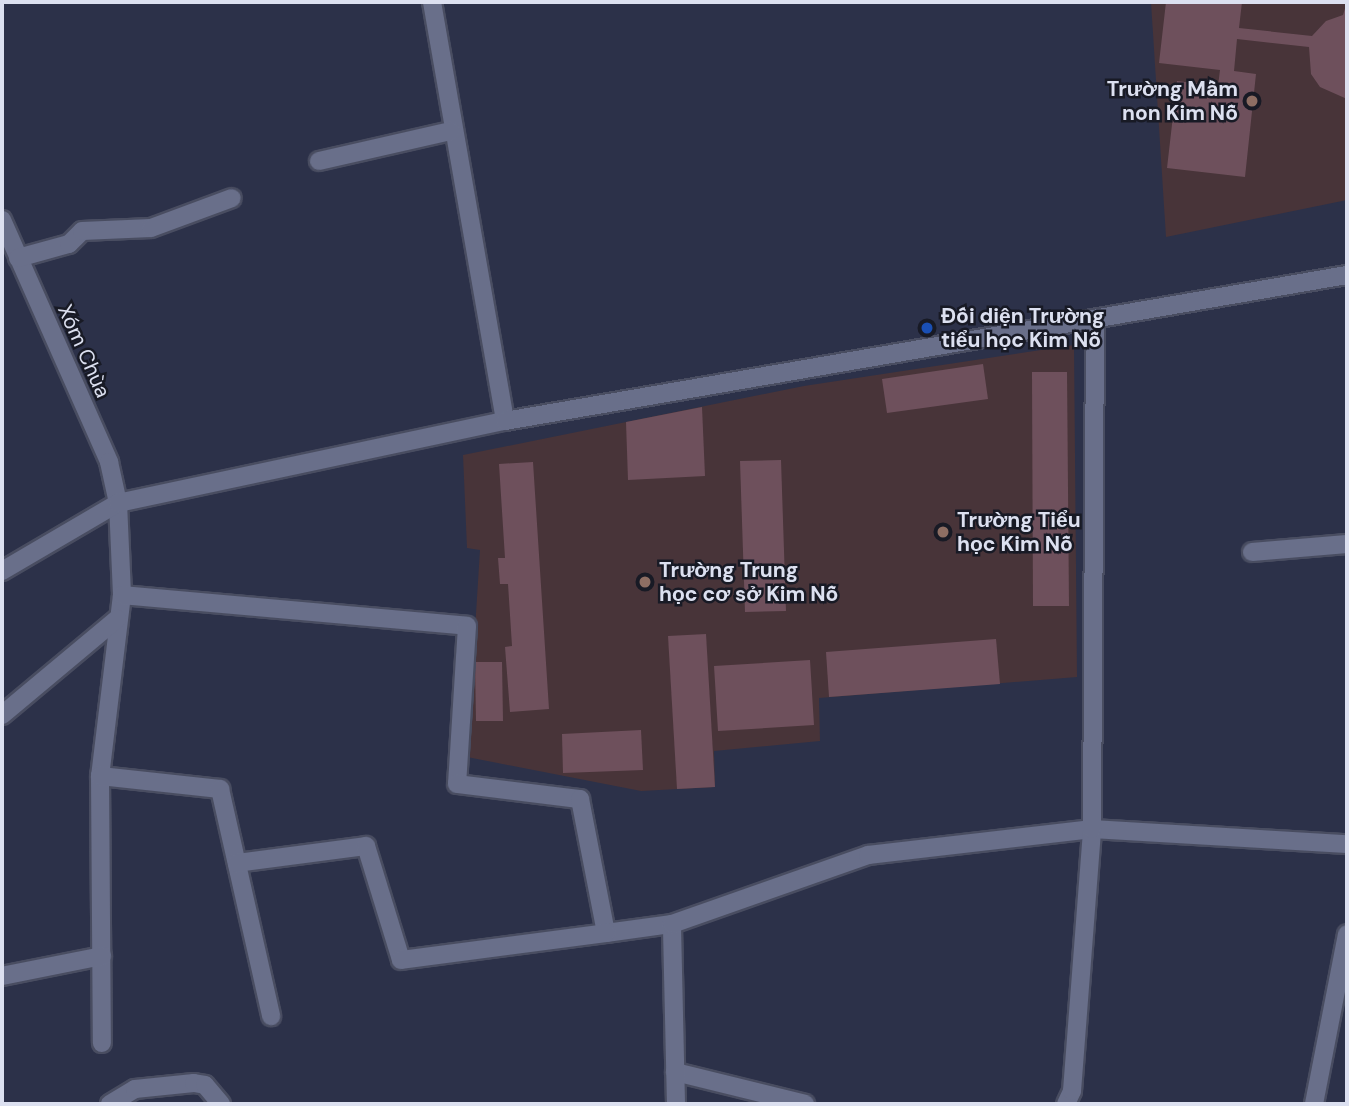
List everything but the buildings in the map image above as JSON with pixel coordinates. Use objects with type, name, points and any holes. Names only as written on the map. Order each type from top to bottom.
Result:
[{"type":"street","points":[[432,2],[451,131],[505,421]]},
{"type":"street","points":[[319,161],[451,131]]},
{"type":"street","points":[[18,258],[69,244],[82,231],[151,228],[232,198]]},
{"type":"street","name":"Xóm Chùa","points":[[2,220],[109,462],[118,503],[122,595],[100,776],[102,1043]]},
{"type":"street","points":[[2,571],[118,503],[505,421],[1347,275]]},
{"type":"street","points":[[1066,1104],[1072,1091],[1092,830],[1095,319]]},
{"type":"street","points":[[1252,552],[1347,544]]},
{"type":"street","points":[[122,595],[467,626],[457,784],[580,799],[606,933]]},
{"type":"street","points":[[2,715],[117,619]]},
{"type":"street","points":[[100,776],[220,789],[271,1016]]},
{"type":"street","points":[[237,863],[366,846],[401,960],[672,924],[868,855],[1092,830],[1347,844]]},
{"type":"street","points":[[672,924],[676,1104]]},
{"type":"street","points":[[1314,1104],[1347,934]]},
{"type":"street","points":[[2,976],[102,956]]},
{"type":"street","points":[[675,1072],[805,1104]]},
{"type":"street","points":[[110,1104],[135,1089],[194,1083],[205,1085],[221,1104]]},
{"type":"shaded area","name":"Trường Mầm non Kim Nỗ","points":[[1151,2],[1347,2],[1347,200],[1166,237]]},
{"type":"shaded area","points":[[1074,345],[1077,677],[819,698],[820,741],[714,751],[715,787],[641,791],[467,757],[480,550],[467,548],[463,455],[804,386]]},
{"type":"place","name":"Trường Mầm non Kim Nỗ","points":[[1252,101]]},
{"type":"place","name":"Đối diện Trường tiểu học Kim Nỗ","points":[[927,328]]},
{"type":"place","name":"Trường Tiểu học Kim Nỗ","points":[[943,532]]},
{"type":"place","name":"Trường Trung học cơ sở Kim Nỗ","points":[[645,582]]}]
